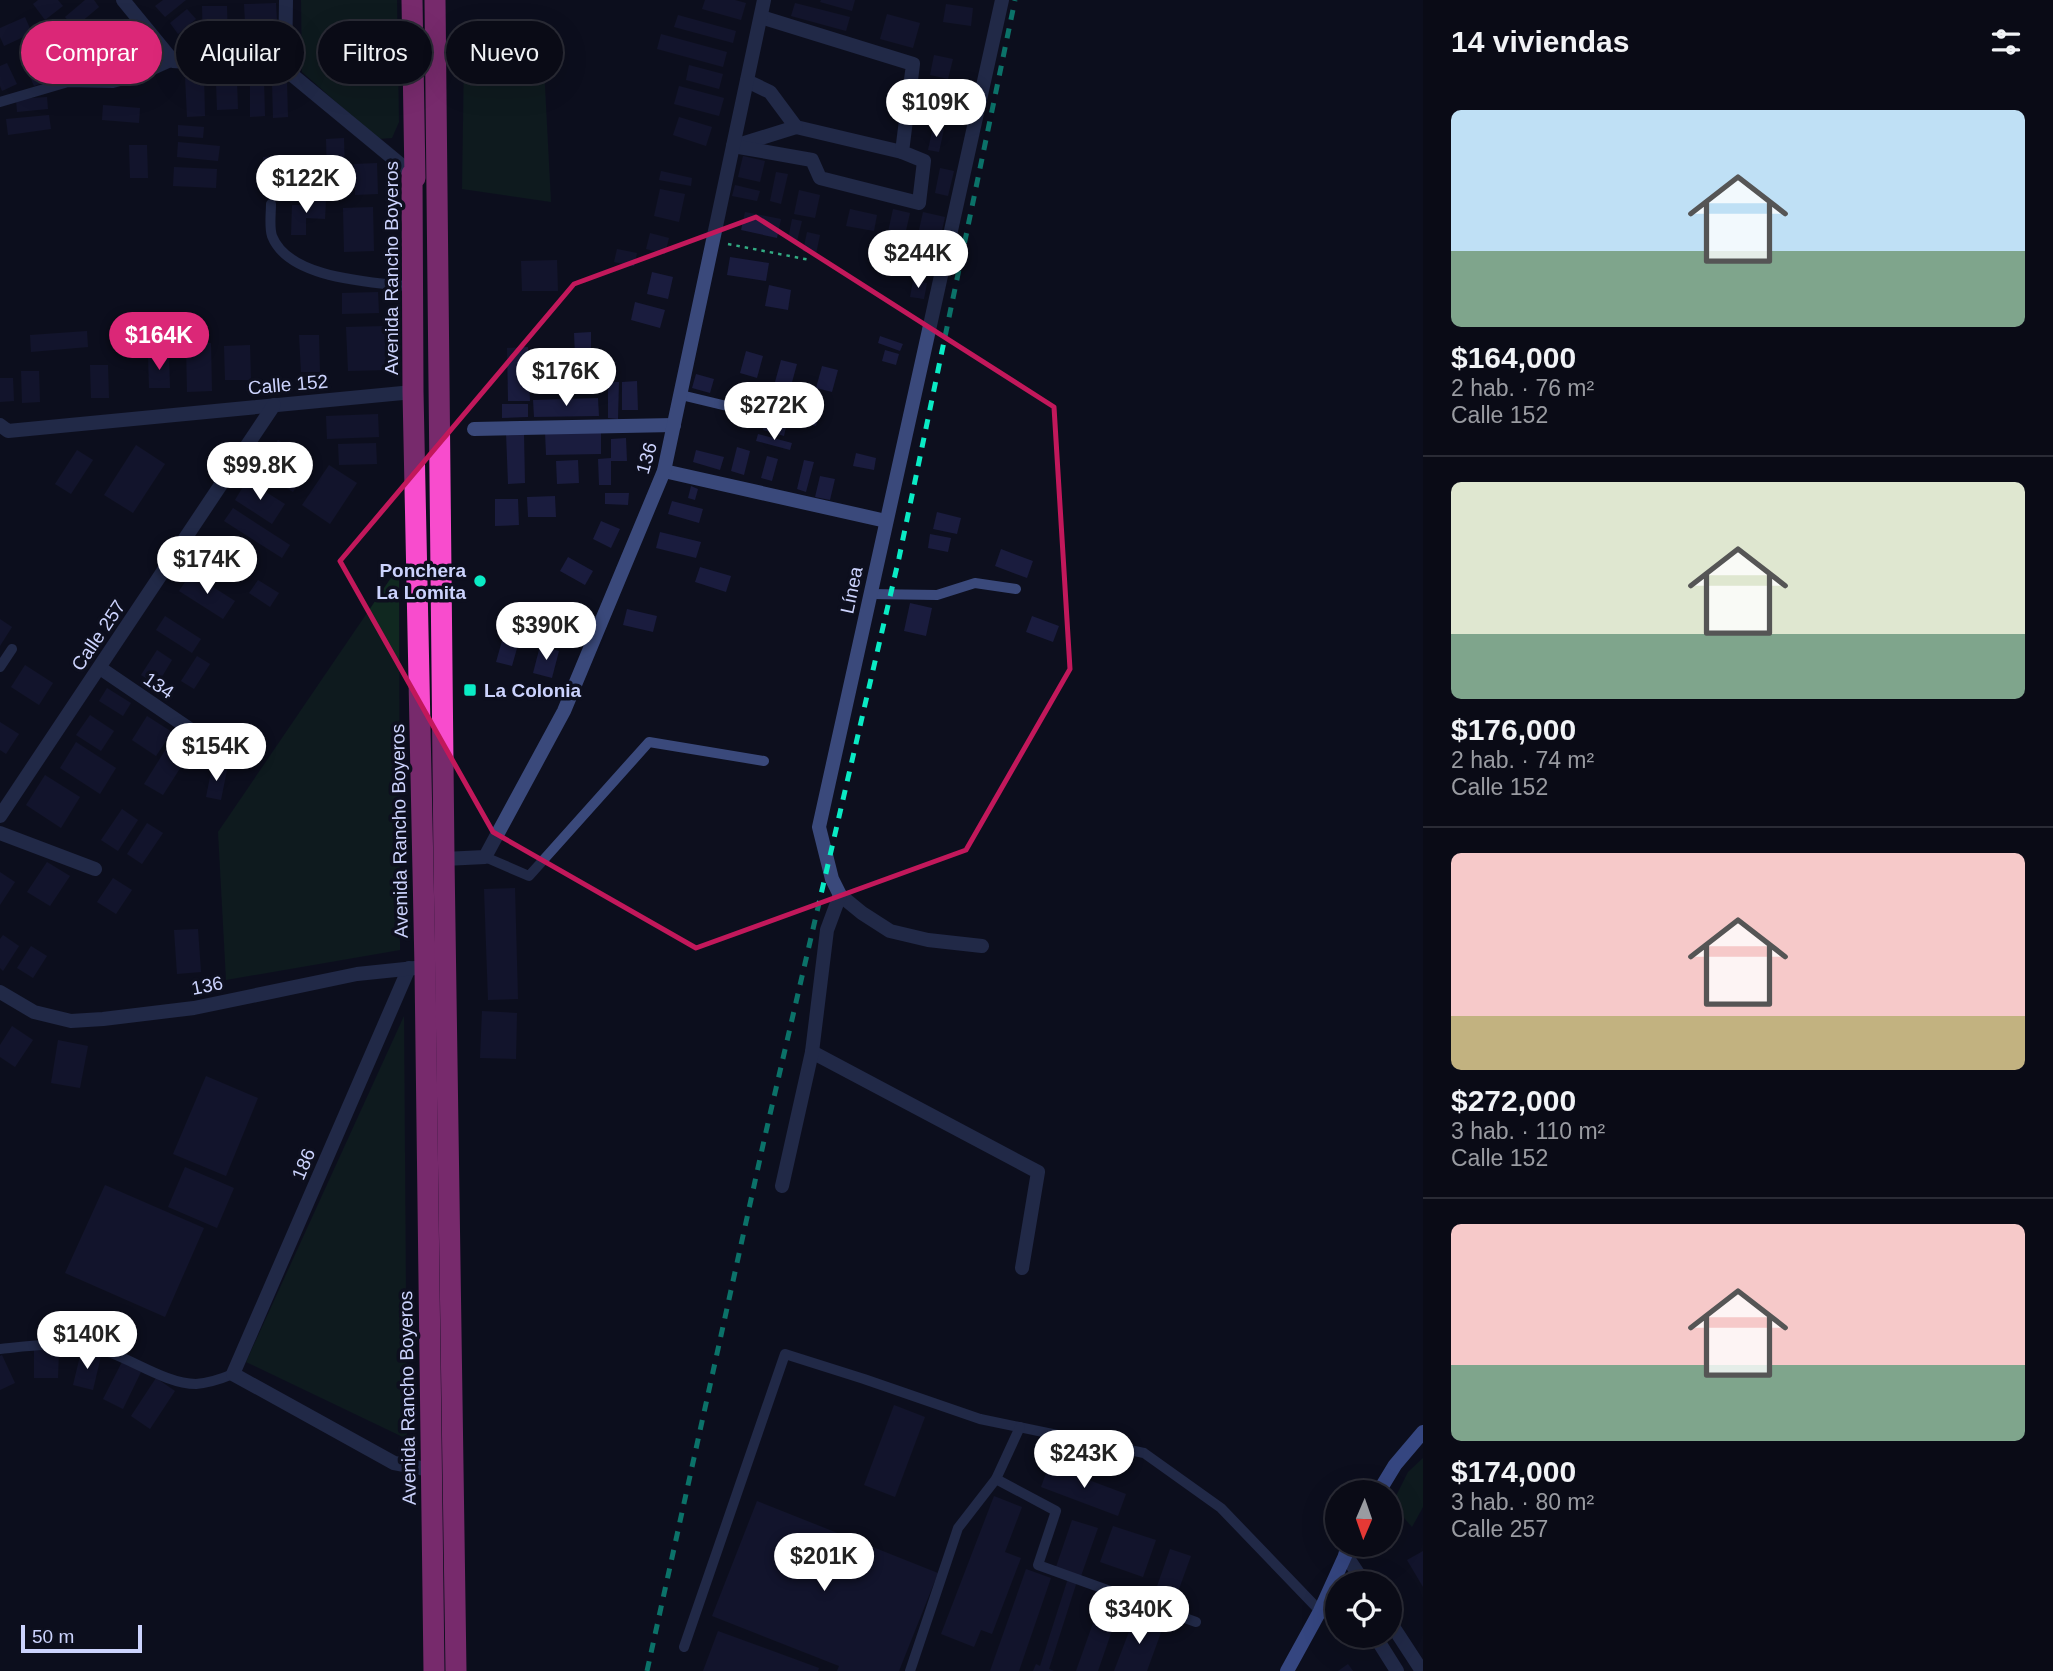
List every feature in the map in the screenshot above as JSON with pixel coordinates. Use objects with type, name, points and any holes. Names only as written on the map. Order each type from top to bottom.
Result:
[{"type":"highway","name":"Avenida Rancho Boyeros","points":[[412,0],[415,178],[412,174]]},
{"type":"highway","points":[[435,0],[456,1671]]},
{"type":"highway","name":"Avenida Rancho Boyeros","points":[[412,174],[417,968],[434,1671]]},
{"type":"main road","points":[[1386,1480],[1423,1432]]},
{"type":"main road","points":[[1287,1671],[1325,1603]]},
{"type":"street","points":[[123,0],[173,61],[176,61]]},
{"type":"street","points":[[286,0],[286,21]]},
{"type":"street","name":"136","points":[[485,857],[565,711],[664,471],[764,0]]},
{"type":"street","name":"Línea","points":[[840,895],[832,879],[819,827],[1002,0]]},
{"type":"street","points":[[761,17],[913,64],[902,152]]},
{"type":"street","points":[[747,81],[770,92],[796,127]]},
{"type":"street","points":[[303,84],[412,174]]},
{"type":"street","points":[[796,127],[902,152],[924,161],[919,203],[820,178],[812,160],[733,146],[796,127]]},
{"type":"street","name":"Calle 152","points":[[3,432],[414,392]]},
{"type":"street","name":"Calle 257","points":[[0,816],[274,405]]},
{"type":"street","points":[[474,429],[674,425]]},
{"type":"street","points":[[664,471],[886,522]]},
{"type":"street","name":"134","points":[[100,668],[197,734]]},
{"type":"street","points":[[0,833],[95,869]]},
{"type":"street","points":[[444,859],[485,857]]},
{"type":"street","points":[[782,1186],[812,1052],[827,930],[840,895],[890,931],[928,940],[982,946]]},
{"type":"street","name":"136","points":[[0,992],[34,1012],[71,1021],[194,1008],[357,974],[417,968]]},
{"type":"street","name":"186","points":[[233,1374],[417,968]]},
{"type":"street","points":[[812,1052],[1038,1172],[1022,1268]]},
{"type":"street","points":[[233,1374],[394,1463],[431,1469]]},
{"type":"street","points":[[1402,1640],[1422,1671]]},
{"type":"street","points":[[1383,1648],[1397,1671]]},
{"type":"lane","points":[[0,102],[68,82],[113,83],[142,75],[173,61]]},
{"type":"lane","points":[[271,204],[271,235],[282,253],[328,275],[414,287]]},
{"type":"lane","points":[[681,395],[756,413]]},
{"type":"lane","points":[[870,594],[937,595],[975,583],[1016,589]]},
{"type":"lane","points":[[0,667],[12,649]]},
{"type":"lane","points":[[485,857],[529,876],[649,742],[764,761]]},
{"type":"lane","points":[[0,1349],[53,1344],[90,1346],[159,1374],[195,1384],[219,1380],[233,1374]]},
{"type":"lane","points":[[684,1647],[785,1354],[980,1419],[1144,1453],[1220,1508],[1320,1611]]},
{"type":"lane","points":[[910,1671],[958,1528],[996,1479],[1020,1427]]},
{"type":"lane","points":[[996,1479],[1056,1511],[1038,1565],[1196,1622]]},
{"type":"path","points":[[713,241],[810,260]]},
{"type":"highlighted area","points":[[756,217],[1054,407],[1070,669],[966,850],[696,948],[493,832],[340,561],[574,284]]},
{"type":"green space","points":[[301,0],[397,0],[397,21],[318,21],[318,84],[398,84],[399,122],[392,138],[378,139],[304,74],[304,21],[301,21]]},
{"type":"green space","points":[[464,84],[545,84],[551,202],[462,189]]},
{"type":"green space","points":[[399,566],[400,950],[226,980],[218,832]]},
{"type":"green space","points":[[404,1016],[407,1439],[246,1362]]},
{"type":"green space","points":[[1423,1458],[1423,1507],[1412,1527],[1402,1516],[1402,1484],[1408,1472]]},
{"type":"building","points":[[38,0],[58,0],[63,6],[45,20],[33,4]]},
{"type":"building","points":[[85,0],[94,0],[99,7],[82,21],[68,21],[65,17]]},
{"type":"building","points":[[163,0],[186,0],[165,17],[155,6]]},
{"type":"building","points":[[705,0],[735,0],[746,3],[741,20],[702,9]]},
{"type":"building","points":[[855,0],[852,11],[820,2]]},
{"type":"building","points":[[276,3],[277,21],[245,21],[244,4]]},
{"type":"building","points":[[795,3],[850,17],[846,31],[791,16]]},
{"type":"building","points":[[946,4],[973,8],[971,26],[943,22]]},
{"type":"building","points":[[202,6],[227,6],[227,21],[202,21]]},
{"type":"building","points":[[187,9],[196,19],[176,21],[176,31],[170,23]]},
{"type":"building","points":[[887,14],[920,23],[913,48],[880,39]]},
{"type":"building","points":[[678,15],[736,31],[733,43],[674,27]]},
{"type":"building","points":[[25,17],[27,21],[21,21],[21,38],[4,46],[0,28]]},
{"type":"building","points":[[661,34],[727,52],[723,67],[657,49]]},
{"type":"building","points":[[934,55],[953,59],[948,79],[930,75]]},
{"type":"building","points":[[7,63],[17,84],[2,91],[0,66]]},
{"type":"building","points":[[689,65],[723,74],[719,89],[686,80]]},
{"type":"building","points":[[185,84],[204,84],[205,116],[187,117]]},
{"type":"building","points":[[216,84],[237,84],[238,109],[217,110]]},
{"type":"building","points":[[250,84],[264,84],[265,116],[250,117]]},
{"type":"building","points":[[272,84],[287,84],[288,117],[273,118]]},
{"type":"building","points":[[679,86],[724,98],[719,116],[674,104]]},
{"type":"building","points":[[47,97],[48,109],[17,112],[16,99]]},
{"type":"building","points":[[103,105],[140,108],[139,123],[102,120]]},
{"type":"building","points":[[49,115],[51,129],[8,135],[6,119]]},
{"type":"building","points":[[679,117],[712,127],[706,146],[673,135]]},
{"type":"building","points":[[178,125],[204,127],[203,138],[178,136]]},
{"type":"building","points":[[933,127],[944,129],[939,152],[928,150]]},
{"type":"building","points":[[344,138],[345,174],[327,175],[326,139]]},
{"type":"building","points":[[178,142],[220,146],[218,161],[177,157]]},
{"type":"building","points":[[129,145],[147,145],[148,178],[130,178]]},
{"type":"building","points":[[280,156],[281,177],[263,177],[263,157]]},
{"type":"building","points":[[743,156],[765,161],[760,182],[738,177]]},
{"type":"building","points":[[377,163],[378,194],[355,195],[354,164]]},
{"type":"building","points":[[174,167],[217,169],[216,188],[173,186]]},
{"type":"building","points":[[940,168],[954,171],[948,196],[935,193]]},
{"type":"building","points":[[661,171],[692,178],[691,186],[659,180]]},
{"type":"building","points":[[776,172],[788,174],[781,204],[770,201]]},
{"type":"building","points":[[735,185],[760,191],[757,201],[732,196]]},
{"type":"building","points":[[660,189],[685,194],[679,222],[654,216]]},
{"type":"building","points":[[799,190],[820,195],[815,218],[794,214]]},
{"type":"building","points":[[306,200],[326,200],[325,219],[306,218],[306,235],[291,235],[292,205],[306,205]]},
{"type":"building","points":[[373,207],[374,251],[344,252],[343,208]]},
{"type":"building","points":[[850,209],[877,215],[874,231],[846,226]]},
{"type":"building","points":[[893,209],[910,213],[905,235],[888,232]]},
{"type":"building","points":[[745,212],[781,219],[777,238],[741,230]]},
{"type":"building","points":[[923,212],[945,217],[939,244],[917,239]]},
{"type":"building","points":[[792,219],[802,221],[797,241],[788,239]]},
{"type":"building","points":[[807,232],[820,235],[816,254],[803,251]]},
{"type":"building","points":[[650,233],[669,238],[665,254],[646,249]]},
{"type":"building","points":[[617,249],[637,253],[634,266],[614,262]]},
{"type":"building","points":[[730,257],[769,263],[766,281],[727,275]]},
{"type":"building","points":[[557,260],[558,291],[522,291],[521,261]]},
{"type":"building","points":[[652,272],[673,277],[668,299],[647,294]]},
{"type":"building","points":[[913,281],[927,283],[924,299],[910,297]]},
{"type":"building","points":[[769,285],[791,290],[788,310],[765,306]]},
{"type":"building","points":[[378,292],[379,313],[342,314],[342,293]]},
{"type":"building","points":[[635,302],[665,310],[660,328],[631,320]]},
{"type":"building","points":[[386,326],[387,370],[348,371],[346,327]]},
{"type":"building","points":[[87,331],[88,347],[31,352],[30,335]]},
{"type":"building","points":[[591,332],[591,355],[575,356],[574,333]]},
{"type":"building","points":[[299,335],[319,335],[320,372],[301,372]]},
{"type":"building","points":[[880,336],[903,344],[900,351],[878,343]]},
{"type":"building","points":[[186,343],[211,343],[212,391],[187,392]]},
{"type":"building","points":[[250,345],[251,380],[225,380],[224,346]]},
{"type":"building","points":[[528,347],[530,401],[508,401],[507,348]]},
{"type":"building","points":[[885,350],[899,354],[896,365],[882,361]]},
{"type":"building","points":[[746,351],[763,356],[757,378],[740,373]]},
{"type":"building","points":[[148,356],[169,356],[170,388],[149,388]]},
{"type":"building","points":[[781,360],[797,364],[791,386],[775,382]]},
{"type":"building","points":[[90,365],[108,365],[109,398],[91,398]]},
{"type":"building","points":[[822,366],[838,370],[832,392],[816,388]]},
{"type":"building","points":[[576,368],[592,368],[593,389],[577,390]]},
{"type":"building","points":[[21,371],[39,371],[40,402],[22,403]]},
{"type":"building","points":[[696,374],[714,379],[710,393],[692,388]]},
{"type":"building","points":[[0,378],[13,378],[14,401],[0,402]]},
{"type":"building","points":[[637,381],[638,410],[622,410],[622,382]]},
{"type":"building","points":[[608,382],[619,382],[618,419],[608,418]]},
{"type":"building","points":[[598,398],[599,416],[534,417],[533,400]]},
{"type":"building","points":[[502,404],[528,404],[528,417],[502,418]]},
{"type":"building","points":[[795,406],[820,412],[816,426],[792,420]]},
{"type":"building","points":[[378,414],[379,437],[327,439],[326,416]]},
{"type":"building","points":[[766,417],[787,423],[784,436],[763,430]]},
{"type":"building","points":[[601,430],[601,454],[546,455],[545,432]]},
{"type":"building","points":[[506,433],[524,433],[525,483],[508,484]]},
{"type":"building","points":[[758,434],[792,443],[790,450],[756,441]]},
{"type":"building","points":[[626,438],[627,461],[611,461],[611,485],[599,485],[598,459],[611,458],[611,439]]},
{"type":"building","points":[[278,440],[312,462],[293,492],[259,470]]},
{"type":"building","points":[[376,443],[377,464],[339,465],[338,444]]},
{"type":"building","points":[[136,445],[165,464],[133,513],[104,495]]},
{"type":"building","points":[[737,447],[750,451],[744,475],[731,471]]},
{"type":"building","points":[[77,450],[93,460],[71,494],[55,484]]},
{"type":"building","points":[[696,450],[724,457],[720,470],[693,462]]},
{"type":"building","points":[[856,453],[876,458],[874,470],[853,466]]},
{"type":"building","points":[[767,456],[778,459],[772,481],[761,478]]},
{"type":"building","points":[[578,460],[579,483],[557,484],[556,461]]},
{"type":"building","points":[[804,460],[814,462],[806,492],[797,489]]},
{"type":"building","points":[[329,465],[357,483],[330,524],[302,505]]},
{"type":"building","points":[[820,476],[835,479],[830,500],[815,497]]},
{"type":"building","points":[[247,480],[285,504],[272,524],[235,500]]},
{"type":"building","points":[[691,486],[698,489],[695,500],[688,498]]},
{"type":"building","points":[[605,493],[629,493],[628,505],[605,504]]},
{"type":"building","points":[[555,496],[556,517],[528,517],[527,497]]},
{"type":"building","points":[[495,499],[518,499],[519,525],[495,526]]},
{"type":"building","points":[[672,501],[703,509],[699,523],[668,514]]},
{"type":"building","points":[[233,508],[290,545],[282,558],[224,521]]},
{"type":"building","points":[[937,512],[961,518],[957,534],[933,529]]},
{"type":"building","points":[[601,521],[620,529],[611,548],[593,539]]},
{"type":"building","points":[[660,532],[701,542],[696,558],[656,548]]},
{"type":"building","points":[[930,534],[951,538],[948,552],[928,548]]},
{"type":"building","points":[[1001,549],[1033,561],[1027,578],[995,566]]},
{"type":"building","points":[[568,557],[593,571],[585,585],[560,571]]},
{"type":"building","points":[[700,567],[731,576],[726,592],[695,582]]},
{"type":"building","points":[[191,573],[235,601],[223,619],[179,591]]},
{"type":"building","points":[[258,580],[279,593],[270,607],[249,593]]},
{"type":"building","points":[[910,603],[932,608],[926,636],[904,631]]},
{"type":"building","points":[[627,609],[657,616],[653,632],[623,625]]},
{"type":"building","points":[[165,616],[201,639],[192,653],[156,630]]},
{"type":"building","points":[[1032,616],[1059,626],[1053,642],[1026,632]]},
{"type":"building","points":[[0,619],[12,627],[0,646]]},
{"type":"building","points":[[505,630],[521,634],[512,666],[496,662]]},
{"type":"building","points":[[540,646],[559,651],[552,678],[533,673]]},
{"type":"building","points":[[157,650],[172,660],[157,685],[141,675]]},
{"type":"building","points":[[197,656],[210,664],[194,689],[181,681]]},
{"type":"building","points":[[25,665],[53,683],[39,705],[11,687]]},
{"type":"building","points":[[107,688],[131,703],[123,716],[99,701]]},
{"type":"building","points":[[90,715],[114,731],[101,751],[76,735]]},
{"type":"building","points":[[147,716],[172,732],[156,756],[132,740]]},
{"type":"building","points":[[0,722],[19,734],[6,754],[0,750]]},
{"type":"building","points":[[174,736],[193,748],[163,795],[144,784]]},
{"type":"building","points":[[76,742],[116,768],[100,794],[60,768]]},
{"type":"building","points":[[212,767],[227,770],[221,800],[206,797]]},
{"type":"building","points":[[45,775],[80,797],[61,828],[26,805]]},
{"type":"building","points":[[122,809],[138,820],[118,851],[101,840]]},
{"type":"building","points":[[147,823],[163,833],[142,864],[127,854]]},
{"type":"building","points":[[47,862],[70,876],[50,906],[27,892]]},
{"type":"building","points":[[0,872],[15,882],[0,905]]},
{"type":"building","points":[[113,878],[132,890],[116,914],[97,902]]},
{"type":"building","points":[[515,888],[518,999],[488,1000],[484,889]]},
{"type":"building","points":[[198,929],[201,972],[177,974],[174,930]]},
{"type":"building","points":[[3,935],[19,946],[3,971],[0,968],[0,939]]},
{"type":"building","points":[[31,946],[47,956],[33,978],[17,968]]},
{"type":"building","points":[[482,1011],[517,1013],[516,1059],[480,1058]]},
{"type":"building","points":[[12,1026],[33,1040],[15,1067],[0,1057],[0,1045]]},
{"type":"building","points":[[58,1040],[88,1046],[80,1088],[51,1083]]},
{"type":"building","points":[[206,1076],[258,1098],[226,1176],[173,1154]]},
{"type":"building","points":[[185,1167],[234,1188],[217,1228],[168,1207]]},
{"type":"building","points":[[105,1185],[204,1228],[165,1317],[65,1273]]},
{"type":"building","points":[[34,1349],[59,1350],[58,1378],[34,1378]]},
{"type":"building","points":[[81,1352],[101,1356],[93,1390],[73,1385]]},
{"type":"building","points":[[2,1355],[15,1383],[0,1390],[0,1356]]},
{"type":"building","points":[[122,1362],[141,1372],[123,1409],[103,1399]]},
{"type":"building","points":[[156,1378],[175,1391],[150,1429],[131,1416]]},
{"type":"building","points":[[894,1405],[925,1417],[895,1497],[864,1485]]},
{"type":"building","points":[[1049,1465],[1126,1494],[1118,1516],[1041,1487]]},
{"type":"building","points":[[994,1496],[1022,1507],[1005,1552],[1021,1558],[992,1634],[981,1630],[974,1647],[941,1634]]},
{"type":"building","points":[[757,1501],[938,1573],[899,1671],[837,1671],[839,1666],[712,1616]]},
{"type":"building","points":[[1072,1520],[1098,1528],[1081,1576],[1079,1575],[1049,1669],[1054,1671],[1033,1671],[1036,1664],[1040,1666],[1070,1572],[1056,1567]]},
{"type":"building","points":[[1113,1526],[1156,1540],[1143,1577],[1100,1562]]},
{"type":"building","points":[[1170,1549],[1191,1556],[1175,1600],[1155,1592]]},
{"type":"building","points":[[1423,1551],[1423,1587],[1407,1560]]},
{"type":"building","points":[[1026,1569],[1051,1578],[1019,1671],[990,1671]]},
{"type":"building","points":[[1098,1609],[1117,1616],[1098,1671],[1076,1671]]},
{"type":"building","points":[[1135,1616],[1163,1627],[1147,1671],[1114,1671]]},
{"type":"building","points":[[718,1631],[819,1668],[818,1671],[703,1671]]},
{"type":"building","points":[[1348,1664],[1353,1671],[1338,1671]]},
{"type":"railway","points":[[647,1671],[765,1136],[899,558],[1015,0]]},
{"type":"place","name":"Ponchera La Lomita","points":[[480,581]]},
{"type":"place","name":"La Colonia","points":[[470,690]]}]
